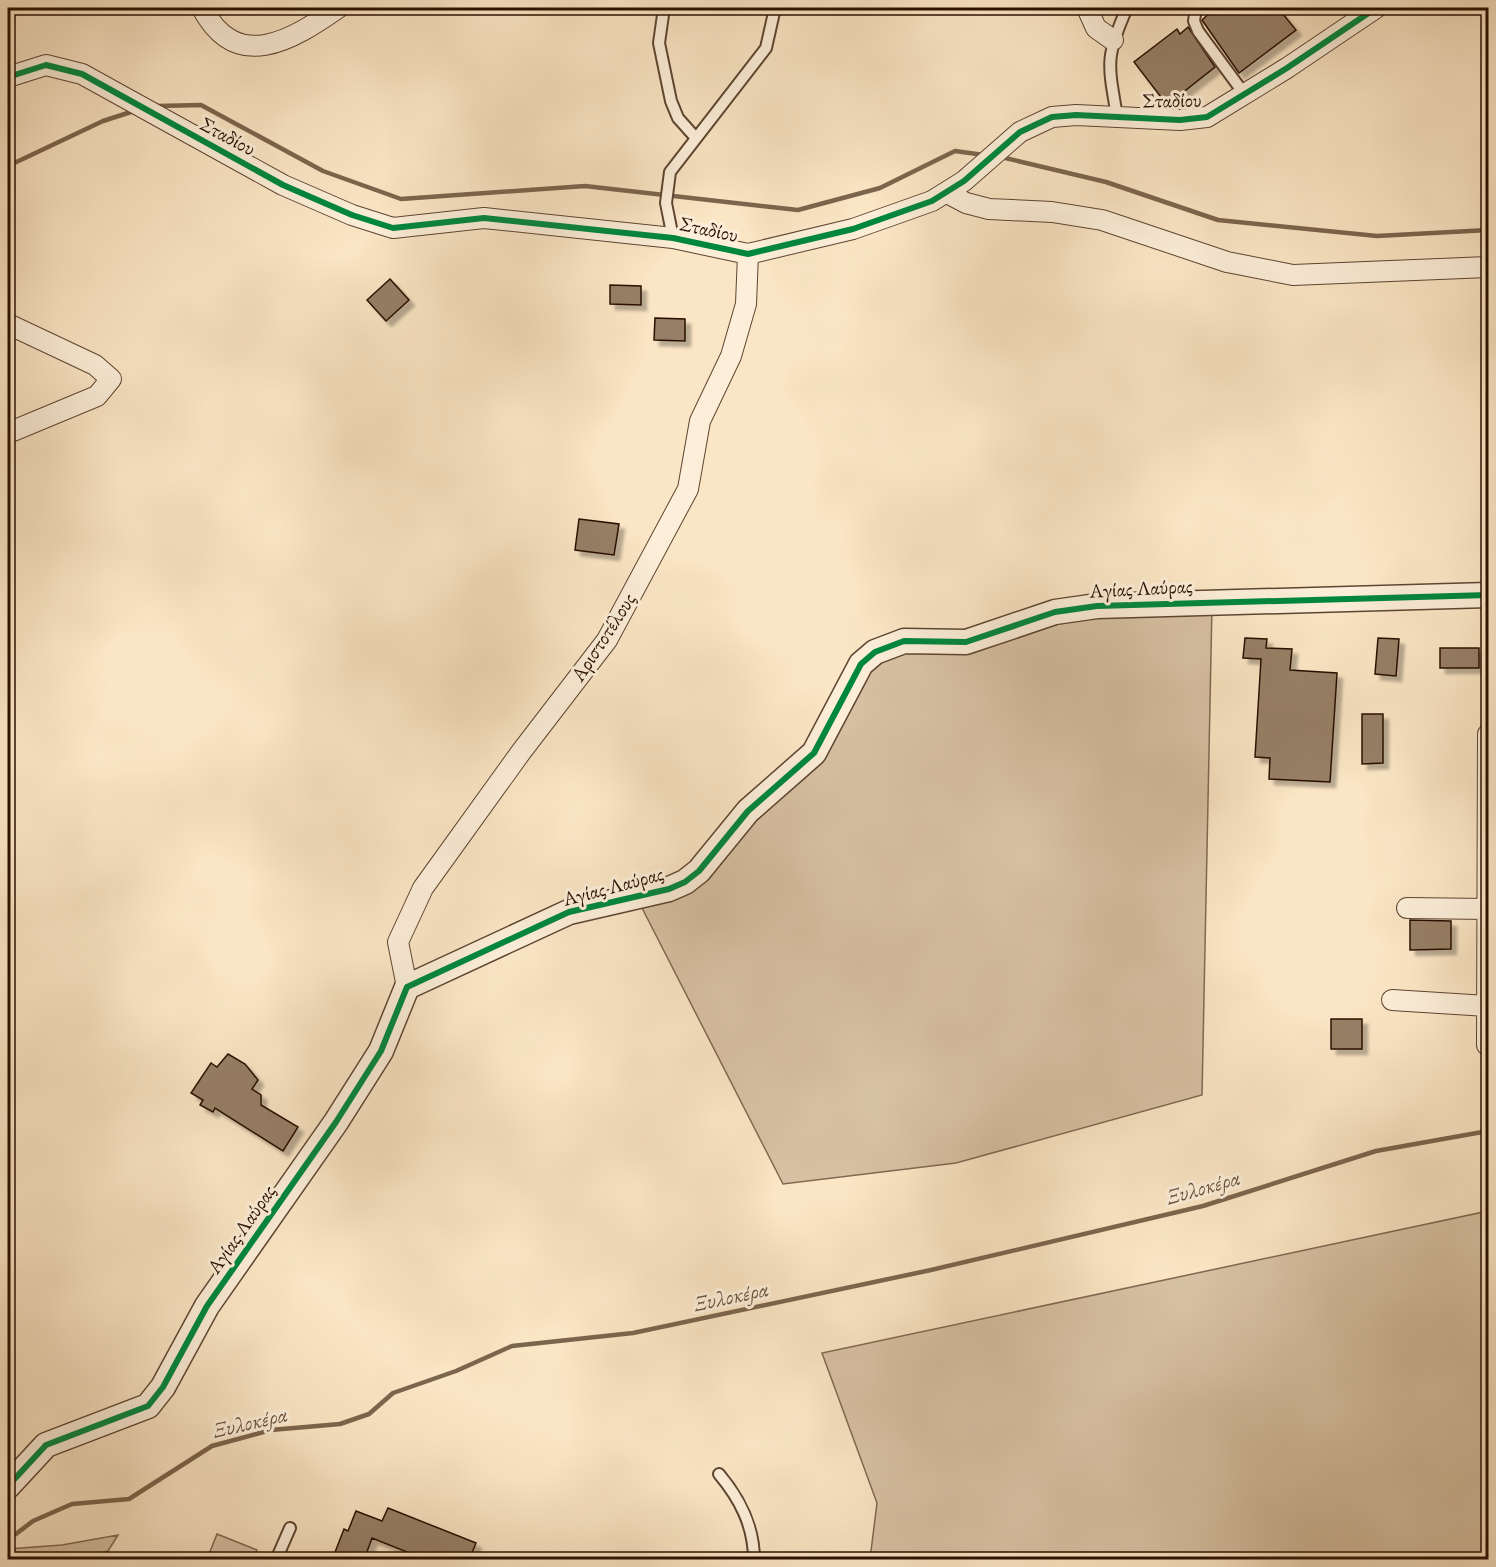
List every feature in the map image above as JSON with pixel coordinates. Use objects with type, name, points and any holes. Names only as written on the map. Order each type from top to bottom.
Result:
[{"type":"street","points":[[202,8],[225,37],[234,43],[255,45],[283,41],[338,8]]},
{"type":"street","points":[[1087,8],[1096,28],[1113,40]]},
{"type":"street","name":"Σταδίου","points":[[8,77],[46,65],[82,74],[283,184],[352,215],[393,228],[484,218],[673,238],[748,254],[853,229],[917,208],[947,193],[964,181],[1026,128],[1052,117],[1076,114],[1199,119],[1214,114],[1376,8]]},
{"type":"street","points":[[947,193],[966,203],[989,209],[1052,212],[1102,220],[1227,261],[1293,275],[1488,267]]},
{"type":"street","name":"Αριστοτέλους","points":[[408,987],[398,942],[423,888],[521,752],[606,640],[688,489],[700,421],[730,356],[746,304],[748,254]]},
{"type":"street","points":[[8,324],[95,365],[111,379],[97,396],[8,433]]},
{"type":"street","name":"Αγίας Λαύρας","points":[[8,1486],[46,1445],[148,1406],[158,1394],[207,1306],[336,1122],[381,1052],[408,987],[569,912],[669,889],[685,882],[699,871],[748,811],[814,753],[861,664],[875,652],[904,641],[966,642],[1054,612],[1097,606],[1488,595]]},
{"type":"street","points":[[1487,1045],[1488,734]]},
{"type":"street","points":[[1407,908],[1488,909]]},
{"type":"street","points":[[1392,1000],[1487,1006]]},
{"type":"lane","points":[[664,8],[660,43],[671,101],[678,118],[695,137]]},
{"type":"lane","points":[[673,238],[666,203],[670,172],[766,48],[775,8]]},
{"type":"lane","points":[[1118,116],[1109,66],[1113,40],[1127,8]]},
{"type":"lane","points":[[1196,8],[1194,21],[1198,31],[1245,95]]},
{"type":"lane","points":[[719,1474],[735,1492],[746,1514],[754,1547],[754,1560]]},
{"type":"lane","points":[[276,1560],[290,1528]]},
{"type":"shaded area","points":[[1212,605],[1202,1095],[956,1163],[783,1184],[640,904],[692,888],[864,674],[880,659],[901,649],[1056,623]]},
{"type":"shaded area","points":[[1488,1211],[1488,1559],[870,1559],[877,1503],[822,1353]]},
{"type":"shaded area","points":[[217,1534],[257,1550],[253,1559],[207,1559]]},
{"type":"shaded area","points":[[118,1535],[108,1551],[78,1559],[8,1559],[8,1549],[62,1545]]},
{"type":"building","points":[[1215,8],[1278,8],[1296,30],[1239,73],[1202,20]]},
{"type":"building","points":[[1188,27],[1215,67],[1167,105],[1134,62],[1177,29],[1180,34]]},
{"type":"building","points":[[390,279],[409,300],[386,321],[367,300]]},
{"type":"building","points":[[610,285],[641,286],[641,305],[610,304]]},
{"type":"building","points":[[655,318],[685,319],[685,341],[654,340]]},
{"type":"building","points":[[579,519],[619,524],[614,555],[575,550]]},
{"type":"building","points":[[1245,638],[1267,639],[1266,648],[1292,649],[1290,670],[1337,673],[1330,782],[1269,779],[1270,758],[1255,757],[1261,659],[1243,658]]},
{"type":"building","points":[[1378,638],[1399,639],[1396,676],[1375,674]]},
{"type":"building","points":[[1440,648],[1479,648],[1479,668],[1440,668]]},
{"type":"building","points":[[1362,714],[1383,714],[1383,763],[1362,764]]},
{"type":"building","points":[[1410,920],[1451,921],[1451,949],[1410,950]]},
{"type":"building","points":[[1331,1019],[1362,1019],[1362,1049],[1331,1049]]},
{"type":"building","points":[[228,1054],[245,1064],[258,1080],[252,1089],[261,1095],[261,1105],[298,1127],[283,1151],[215,1108],[213,1112],[200,1105],[203,1100],[191,1093],[211,1063],[217,1067]]},
{"type":"building","points":[[388,1508],[476,1543],[469,1560],[427,1560],[372,1538],[364,1560],[332,1560],[344,1529],[348,1531],[356,1511],[382,1521]]},
{"type":"waterway","points":[[157,106],[201,105],[323,171],[401,199],[585,186],[798,210],[880,188],[955,151],[984,155]]},
{"type":"waterway","points":[[8,166],[103,121],[134,111]]},
{"type":"waterway","points":[[1001,157],[1106,182],[1218,220],[1377,236],[1488,230]]},
{"type":"waterway","name":"Ξυλοκέρα","points":[[8,1540],[33,1521],[72,1504],[129,1499],[212,1446],[271,1430],[340,1424],[369,1414],[393,1393],[456,1371],[512,1346],[633,1333],[931,1270],[1203,1206],[1376,1151],[1488,1131]]},
{"type":"cycle path","points":[[8,77],[46,65],[82,74],[283,185],[352,215],[393,228],[484,218],[673,238],[748,254],[853,229],[932,201],[964,181],[1020,132],[1052,117],[1076,115],[1180,120],[1207,117],[1287,68],[1376,8]]},
{"type":"cycle path","points":[[8,1486],[46,1445],[148,1406],[163,1387],[207,1306],[336,1122],[381,1051],[407,987],[569,912],[669,889],[685,882],[699,871],[748,811],[814,753],[861,664],[875,652],[904,641],[966,642],[1055,612],[1097,606],[1488,595]]}]
